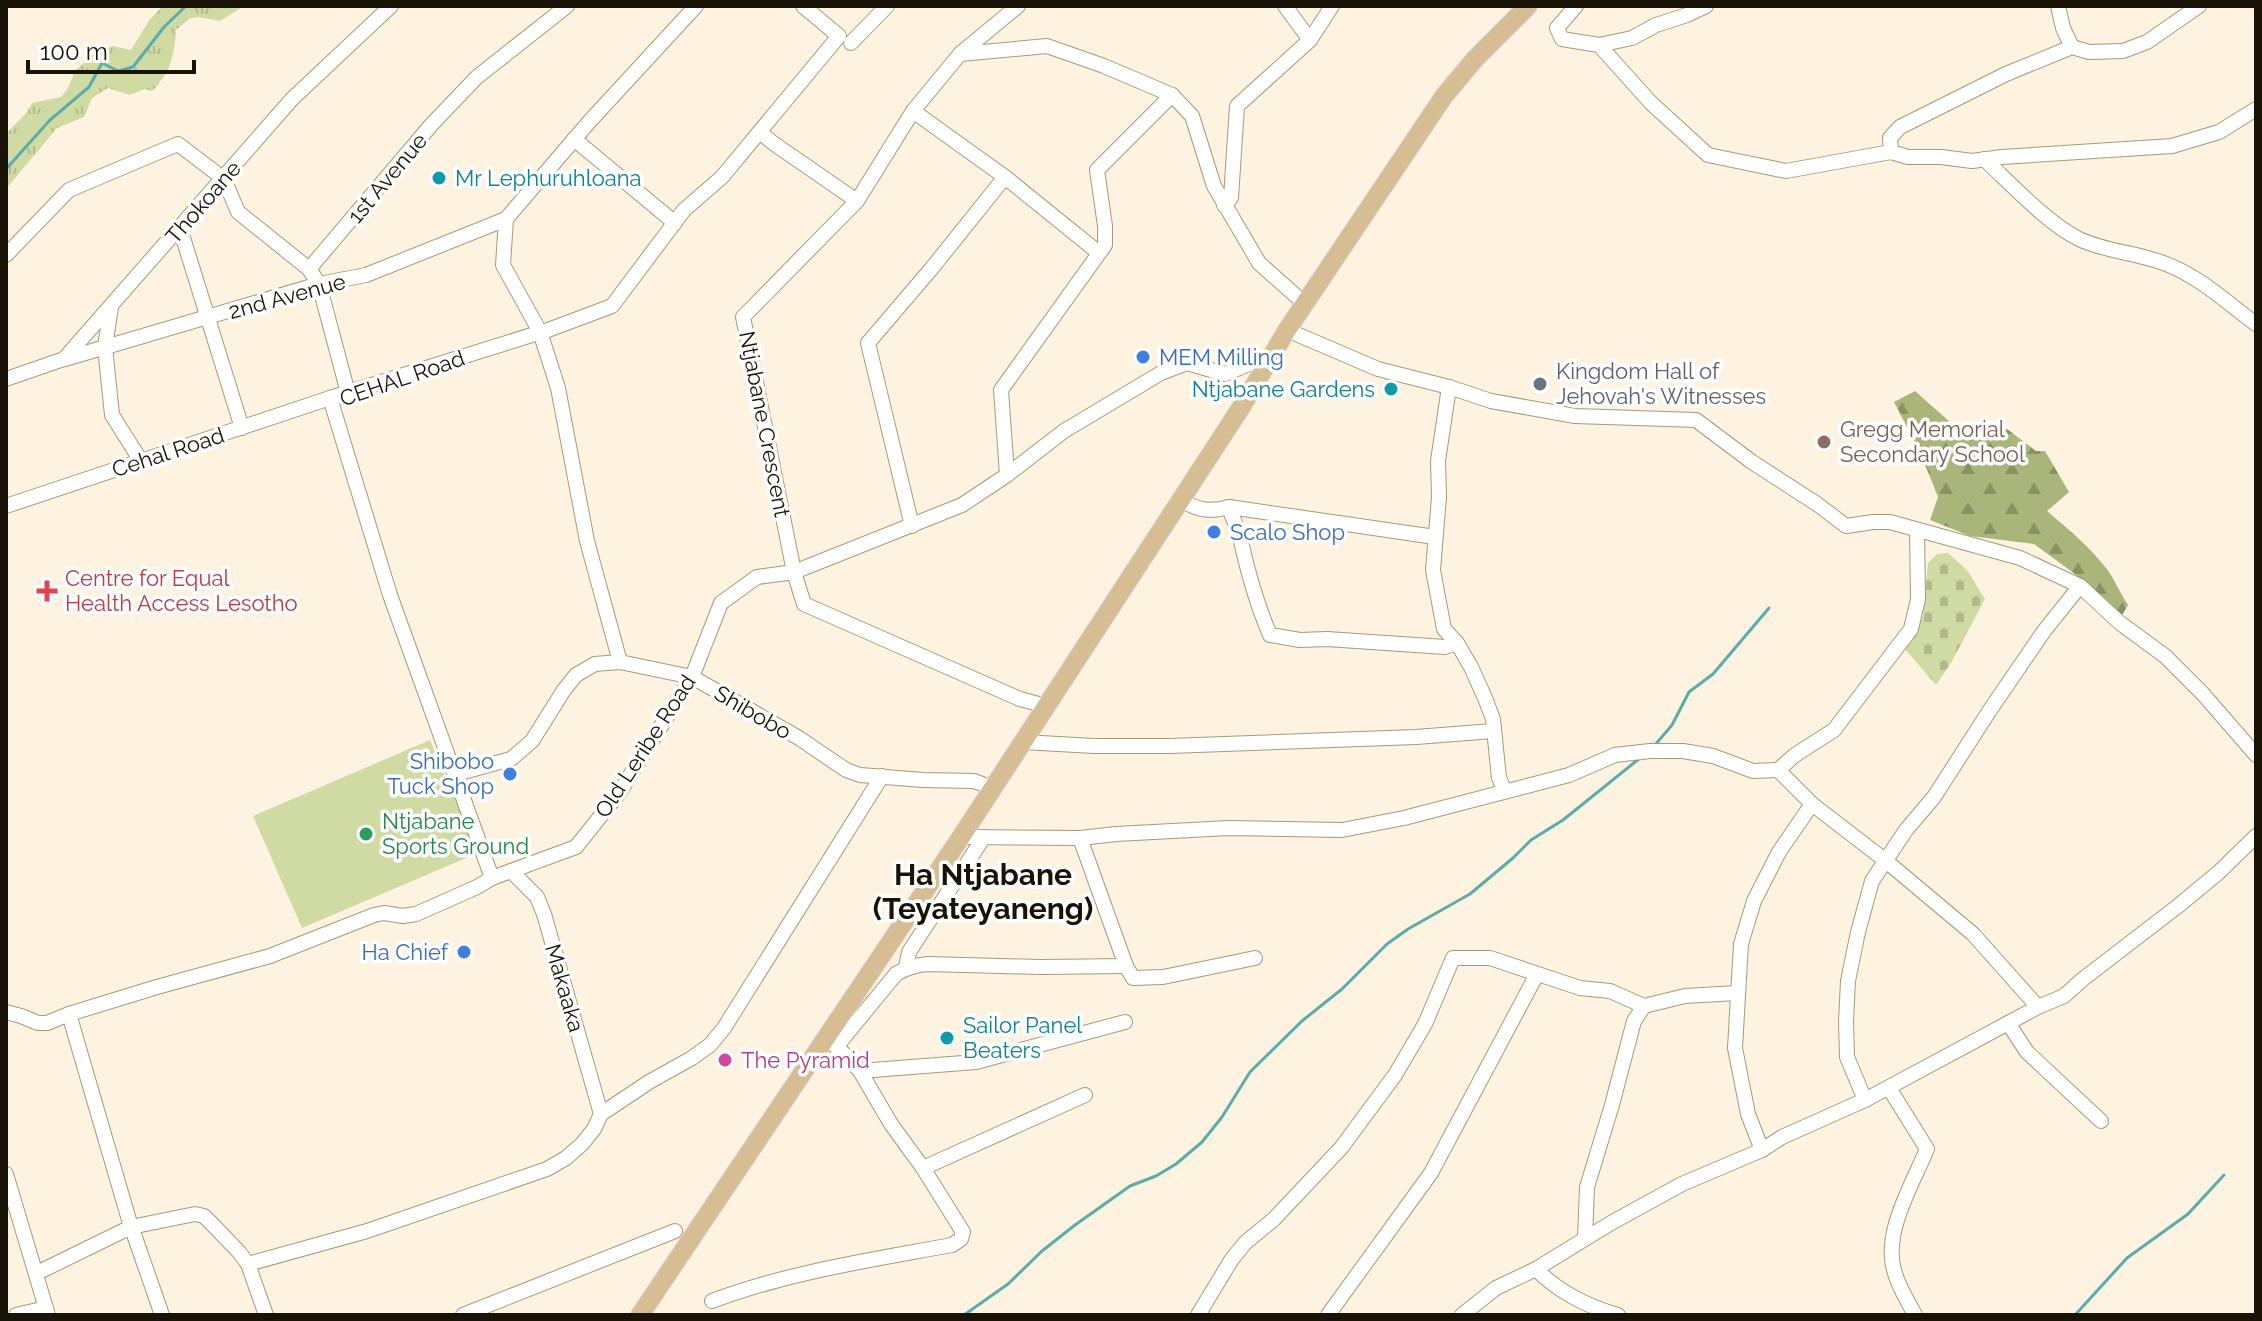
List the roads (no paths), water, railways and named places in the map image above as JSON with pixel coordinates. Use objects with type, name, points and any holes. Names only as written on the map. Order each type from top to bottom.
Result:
[{"type":"main road","points":[[640,1315],[683,1248],[832,1042],[1287,330],[1444,96],[1475,59],[1528,6]]},
{"type":"street","name":"Thokoane","points":[[6,379],[64,359],[292,99],[391,6]]},
{"type":"street","name":"1st Avenue","points":[[309,269],[432,124],[477,77],[567,6]]},
{"type":"street","name":"2nd Avenue","points":[[64,359],[319,284],[366,275],[506,219],[574,139],[696,6]]},
{"type":"street","points":[[803,6],[845,40]]},
{"type":"street","name":"CEHAL Road","points":[[492,878],[390,595],[330,398],[612,306],[684,210],[722,177],[845,40],[887,6]]},
{"type":"street","name":"Ntjabane Crescent","points":[[1018,6],[960,54],[913,111],[857,201],[743,317],[794,572],[804,604],[1020,699],[1046,706]]},
{"type":"street","points":[[1285,6],[1310,40]]},
{"type":"street","points":[[1224,205],[1231,198],[1237,106],[1310,40],[1332,6]]},
{"type":"street","points":[[1576,6],[1557,28],[1562,39],[1599,45],[1632,38],[1656,25],[1706,6]]},
{"type":"street","points":[[2058,6],[2072,47]]},
{"type":"street","points":[[1891,152],[1890,138],[1900,127],[2006,74],[2072,47],[2089,52],[2123,51],[2147,42],[2199,6]]},
{"type":"street","points":[[1599,45],[1651,103],[1708,155],[1786,171],[1891,152],[1908,157],[1972,161],[2172,146],[2219,132],[2256,109]]},
{"type":"street","points":[[960,54],[1047,46],[1172,95],[1192,116],[1214,186],[1259,263],[1305,304]]},
{"type":"street","points":[[1007,475],[1001,390],[1105,245],[1097,170],[1172,95]]},
{"type":"street","points":[[913,111],[1005,177],[1099,253]]},
{"type":"street","points":[[760,132],[857,201]]},
{"type":"street","points":[[574,139],[675,223]]},
{"type":"street","points":[[6,255],[69,190],[178,144],[224,179],[238,212],[309,269],[319,284],[348,393]]},
{"type":"street","points":[[1984,159],[2042,212],[2079,239],[2121,253],[2153,259],[2192,276],[2256,324]]},
{"type":"street","points":[[912,526],[868,343],[1005,177]]},
{"type":"street","points":[[506,219],[503,265],[540,332],[558,388],[587,541],[620,662]]},
{"type":"street","points":[[180,228],[242,428]]},
{"type":"street","points":[[111,306],[105,347],[112,415],[141,461]]},
{"type":"street","points":[[1287,330],[1378,369],[1491,401],[1575,416],[1696,420],[1846,526],[1890,522],[2020,558],[2080,586],[2120,623],[2165,656],[2256,755]]},
{"type":"street","name":"Old Leribe Road","points":[[6,1012],[47,1023],[270,956],[374,915],[416,914],[492,878],[576,847],[619,793],[692,677],[721,603],[757,577],[794,572],[962,505],[1064,431],[1161,373],[1187,363],[1225,374],[1251,363],[1264,368]]},
{"type":"street","points":[[1449,387],[1438,461],[1439,497],[1433,570],[1444,629],[1457,643],[1471,667],[1493,719],[1499,778],[1505,791]]},
{"type":"street","name":"Cehal Road","points":[[6,506],[330,398]]},
{"type":"street","points":[[1181,499],[1211,512],[1229,507],[1435,537]]},
{"type":"street","points":[[1229,507],[1270,635],[1300,640],[1445,647],[1457,643]]},
{"type":"street","points":[[961,837],[1080,838],[1229,828],[1342,830],[1404,818],[1569,775],[1615,755],[1650,751],[1683,751],[1713,756],[1753,771],[1778,770],[1834,730],[1911,629],[1918,599],[1917,530]]},
{"type":"street","points":[[1865,1100],[1847,1057],[1846,1022],[1848,981],[1872,881],[1906,830],[1934,797],[2044,631],[2080,586]]},
{"type":"street","name":"Shibobo","points":[[456,774],[511,759],[532,741],[576,675],[595,664],[620,662],[692,677],[799,738],[846,770],[860,775],[974,781],[993,788]]},
{"type":"street","points":[[1023,742],[1170,746],[1416,737],[1493,731]]},
{"type":"street","points":[[1778,770],[1812,804],[1973,934],[2038,1007]]},
{"type":"street","points":[[248,1264],[367,1231],[547,1169],[566,1158],[594,1129],[601,1114],[710,1045],[724,1028],[882,776]]},
{"type":"street","points":[[1762,1150],[1748,1114],[1735,1048],[1741,944],[1754,901],[1779,852],[1812,804]]},
{"type":"street","points":[[1462,1315],[1496,1288],[1536,1269],[1682,1184],[1762,1150],[1782,1137],[1865,1100],[2064,996],[2218,873],[2256,836]]},
{"type":"street","points":[[906,968],[909,952],[984,837]]},
{"type":"street","points":[[1080,838],[1133,978],[1163,977],[1255,958]]},
{"type":"street","name":"Makaaka","points":[[511,871],[537,897],[544,914],[601,1114]]},
{"type":"street","points":[[1198,1315],[1245,1243],[1274,1219],[1332,1159],[1387,1086],[1425,1024],[1453,958],[1490,958],[1580,988],[1610,991],[1644,1006],[1685,996],[1737,993]]},
{"type":"street","points":[[712,1301],[762,1283],[956,1243],[961,1239],[963,1232],[860,1071],[832,1042],[896,974],[906,968],[928,964],[1126,966]]},
{"type":"street","points":[[1328,1315],[1431,1173],[1537,974]]},
{"type":"street","points":[[1585,1238],[1587,1187],[1634,1021],[1644,1006]]},
{"type":"street","points":[[69,1014],[131,1227],[162,1315]]},
{"type":"street","points":[[860,1071],[976,1062],[1125,1022]]},
{"type":"street","points":[[2008,1023],[2027,1052],[2101,1121]]},
{"type":"street","points":[[1889,1088],[1927,1149],[1903,1201],[1893,1242],[1892,1267],[1906,1302],[1915,1315]]},
{"type":"street","points":[[923,1168],[1085,1095]]},
{"type":"street","points":[[6,1176],[47,1312],[16,1315]]},
{"type":"street","points":[[37,1273],[131,1227],[195,1214],[204,1216],[248,1264],[266,1315]]},
{"type":"street","points":[[463,1315],[675,1231]]},
{"type":"street","points":[[1536,1269],[1546,1279],[1594,1308],[1618,1315]]},
{"type":"waterway","points":[[6,169],[50,120],[89,87],[102,63],[118,71],[133,67],[164,27],[186,6]]},
{"type":"waterway","points":[[1655,745],[1672,725],[1689,692],[1713,674],[1769,608]]},
{"type":"waterway","points":[[964,1315],[1008,1284],[1075,1225],[1130,1186],[1176,1164],[1202,1142],[1250,1072],[1387,944],[1470,894],[1531,840],[1563,820],[1640,758]]},
{"type":"waterway","points":[[2075,1315],[2127,1258],[2188,1214],[2224,1175]]},
{"type":"place","name":"Mr Lephuruhloana","points":[[439,178]]},
{"type":"place","name":"MEM Milling","points":[[1143,357]]},
{"type":"place","name":"Kingdom Hall of Jehovah's Witnesses","points":[[1540,384]]},
{"type":"place","name":"Ntjabane Gardens","points":[[1391,389]]},
{"type":"place","name":"Gregg Memorial Secondary School","points":[[1824,442]]},
{"type":"place","name":"Scalo Shop","points":[[1214,532]]},
{"type":"place","name":"Centre for Equal Health Access Lesotho","points":[[47,591]]},
{"type":"place","name":"Shibobo Tuck Shop","points":[[510,774]]},
{"type":"place","name":"Ntjabane Sports Ground","points":[[366,834]]},
{"type":"place","name":"Ha Chief","points":[[464,952]]},
{"type":"place","name":"Sailor Panel Beaters","points":[[947,1038]]},
{"type":"place","name":"The Pyramid","points":[[725,1060]]},
{"type":"district","name":"Ha Ntjabane (Teyateyaneng)","points":[[983,892]]}]
